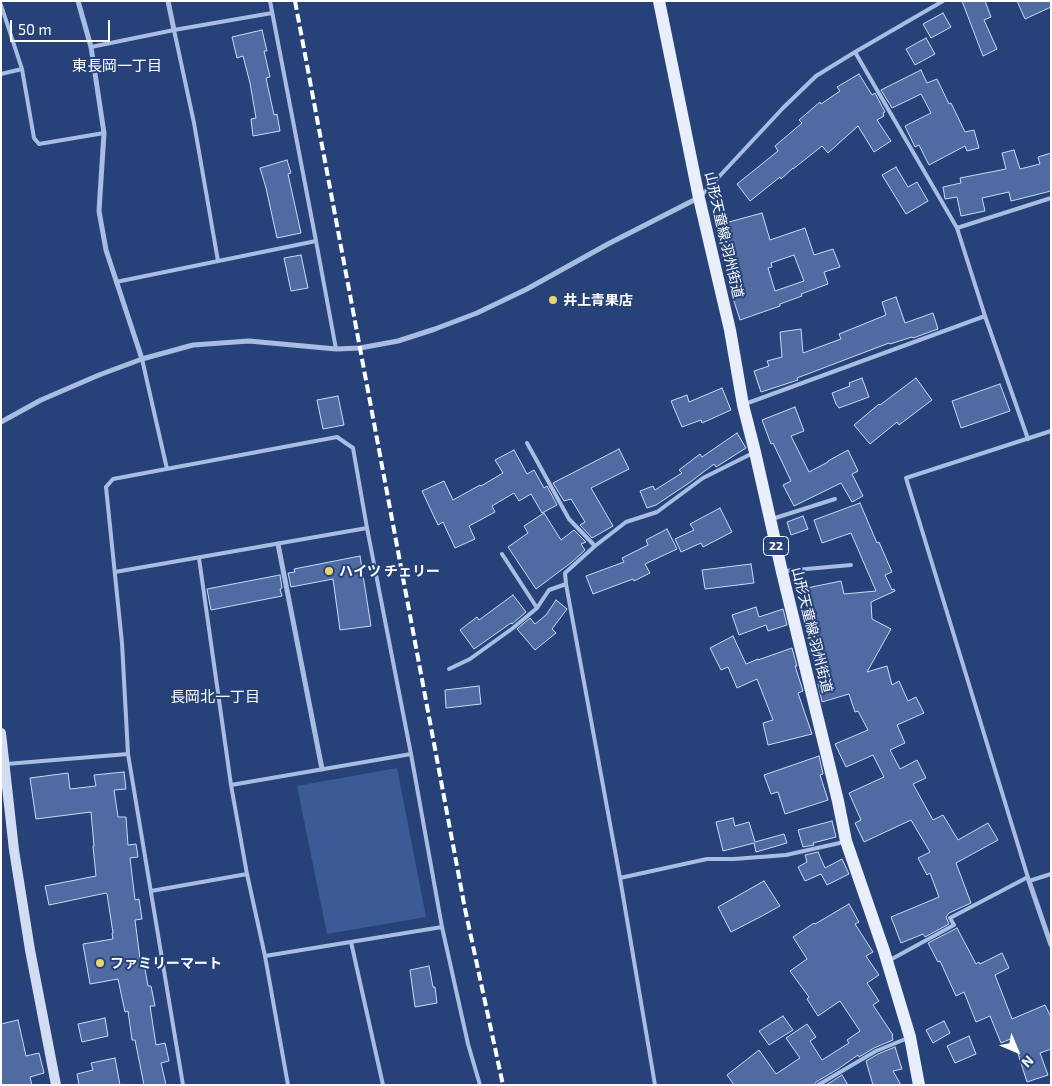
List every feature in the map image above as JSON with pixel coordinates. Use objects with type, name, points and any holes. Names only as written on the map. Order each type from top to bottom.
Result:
[{"type":"main road","name":"山形天童線;羽州街道","points":[[659,1],[730,330],[742,405],[755,452],[846,841],[888,962],[910,1037],[919,1085]]},
{"type":"street","points":[[78,1],[91,47],[104,133],[99,212],[106,250],[142,359]]},
{"type":"street","points":[[168,1],[174,30]]},
{"type":"street","points":[[1,422],[41,400],[142,359],[194,345],[249,341],[336,349],[360,348],[398,341],[478,312],[527,289],[608,244],[700,198]]},
{"type":"street","points":[[278,544],[322,770]]},
{"type":"street","points":[[1,733],[2,764],[21,895],[56,1085]]},
{"type":"street","points":[[1029,879],[1051,945]]},
{"type":"lane","points":[[270,1],[336,349]]},
{"type":"lane","points":[[700,198],[783,108],[816,76],[943,1]]},
{"type":"lane","points":[[1,5],[22,69],[34,138],[39,144],[104,133]]},
{"type":"lane","points":[[91,47],[272,13]]},
{"type":"lane","points":[[174,30],[194,123],[218,261]]},
{"type":"lane","points":[[855,52],[957,228],[985,316],[1028,439]]},
{"type":"lane","points":[[1,74],[22,69]]},
{"type":"lane","points":[[957,228],[1051,198]]},
{"type":"lane","points":[[116,282],[316,241]]},
{"type":"lane","points":[[742,405],[985,316]]},
{"type":"lane","points":[[142,359],[167,469]]},
{"type":"lane","points":[[1029,879],[906,478],[1051,432]]},
{"type":"lane","points":[[183,1085],[128,754],[122,643],[106,487],[113,479],[337,437],[353,448],[442,928],[468,1044],[480,1085]]},
{"type":"lane","points":[[527,443],[569,520],[595,546]]},
{"type":"lane","points":[[655,1085],[565,573],[626,522],[657,512],[703,478],[755,452]]},
{"type":"lane","points":[[770,520],[835,499]]},
{"type":"lane","points":[[115,572],[367,528]]},
{"type":"lane","points":[[502,554],[537,608]]},
{"type":"lane","points":[[199,558],[231,785],[288,1085]]},
{"type":"lane","points":[[782,572],[851,565]]},
{"type":"lane","points":[[449,669],[470,659],[513,628],[537,608],[549,590],[566,584]]},
{"type":"lane","points":[[2,764],[128,754]]},
{"type":"lane","points":[[231,785],[411,754]]},
{"type":"lane","points":[[620,878],[707,859],[734,860],[786,855],[846,841]]},
{"type":"lane","points":[[151,891],[247,874]]},
{"type":"lane","points":[[888,962],[954,925],[950,918],[1029,879],[1051,874]]},
{"type":"lane","points":[[264,956],[442,928]]},
{"type":"lane","points":[[351,942],[383,1085]]},
{"type":"lane","points":[[818,1085],[876,1051],[910,1037]]},
{"type":"shaded area","points":[[397,768],[426,917],[327,934],[297,786]]},
{"type":"building","points":[[962,1],[985,1],[991,17],[984,20],[997,49],[983,56]]},
{"type":"building","points":[[1017,1],[1051,1],[1051,7],[1025,19]]},
{"type":"building","points":[[943,13],[951,27],[931,38],[923,24]]},
{"type":"building","points":[[262,30],[267,51],[264,51],[270,77],[266,78],[274,115],[277,114],[280,131],[253,136],[251,119],[256,118],[250,83],[243,56],[237,58],[232,37]]},
{"type":"building","points":[[926,38],[935,54],[915,65],[906,49]]},
{"type":"building","points":[[921,70],[927,83],[937,79],[965,132],[974,130],[979,148],[967,151],[965,146],[929,165],[919,145],[915,147],[905,126],[931,113],[921,94],[892,108],[881,90]]},
{"type":"building","points":[[859,74],[872,95],[875,93],[885,112],[883,113],[884,116],[877,120],[891,141],[874,152],[858,126],[828,153],[822,146],[750,201],[737,184],[778,151],[775,146],[802,123],[799,120],[820,102],[821,104],[840,91],[837,87]]},
{"type":"building","points":[[1014,150],[1020,169],[1040,164],[1038,157],[1051,153],[1051,191],[1011,201],[1009,192],[982,198],[985,211],[961,216],[957,197],[945,199],[943,187],[961,183],[960,178],[1006,169],[1002,153]]},
{"type":"building","points":[[287,160],[291,173],[288,174],[301,233],[277,238],[260,168]]},
{"type":"building","points":[[896,167],[908,187],[917,182],[928,201],[906,214],[882,175]]},
{"type":"building","points":[[762,213],[770,240],[805,228],[814,255],[833,249],[840,267],[824,272],[828,284],[801,294],[802,296],[780,304],[780,306],[740,320],[733,298],[739,296],[725,257],[727,256],[718,225]],"holes":[[[794,255],[804,281],[775,291],[768,268],[772,267],[771,263]]]},
{"type":"building","points":[[301,255],[308,288],[291,291],[284,258]]},
{"type":"building","points":[[896,297],[905,323],[933,313],[938,329],[913,338],[889,343],[797,378],[798,380],[761,392],[754,371],[769,366],[767,361],[782,357],[780,332],[801,329],[803,353],[841,339],[839,334],[886,315],[882,302]]},
{"type":"building","points":[[862,378],[869,397],[839,408],[832,393],[850,386],[849,383]]},
{"type":"building","points":[[916,378],[932,400],[899,425],[897,422],[870,444],[854,425],[879,404]]},
{"type":"building","points":[[1000,384],[1010,411],[961,428],[952,401]]},
{"type":"building","points":[[722,388],[731,410],[702,423],[701,420],[682,427],[671,401],[687,395],[689,402]]},
{"type":"building","points":[[338,396],[344,425],[323,429],[317,400]]},
{"type":"building","points":[[795,407],[804,431],[791,436],[809,472],[848,450],[858,471],[852,474],[863,496],[852,502],[841,483],[794,506],[783,485],[791,481],[773,443],[771,444],[762,420]]},
{"type":"building","points":[[737,433],[746,448],[716,467],[714,464],[656,505],[647,508],[640,491],[653,486],[655,490],[682,473],[679,470],[700,454],[702,457]]},
{"type":"building","points":[[619,449],[629,469],[591,488],[613,526],[592,538],[580,525],[585,522],[571,499],[564,501],[553,483]]},
{"type":"building","points":[[514,450],[527,474],[534,470],[544,488],[547,486],[557,505],[542,513],[531,494],[519,501],[514,493],[492,506],[495,512],[469,526],[475,539],[455,548],[443,522],[438,525],[422,491],[444,481],[453,500],[503,473],[495,460]]},
{"type":"building","points":[[860,503],[892,572],[885,575],[892,590],[894,589],[895,591],[871,602],[872,619],[891,629],[867,672],[887,666],[892,685],[899,681],[908,701],[916,697],[924,713],[897,725],[905,743],[890,750],[900,769],[917,760],[926,778],[913,784],[933,820],[943,815],[958,840],[988,823],[998,840],[956,863],[971,903],[949,913],[946,917],[949,924],[925,937],[923,934],[901,943],[891,917],[939,897],[930,873],[927,875],[918,858],[930,852],[911,820],[864,842],[855,823],[861,820],[849,793],[884,777],[873,755],[846,767],[835,744],[868,730],[858,711],[855,712],[849,694],[822,702],[818,684],[824,681],[817,659],[814,660],[811,610],[807,611],[802,589],[841,581],[844,594],[876,591],[851,533],[822,543],[814,520]]},
{"type":"building","points":[[720,508],[732,532],[703,547],[701,543],[681,552],[675,539],[694,530],[690,524]]},
{"type":"building","points":[[544,513],[561,540],[574,530],[586,542],[581,544],[585,550],[536,589],[508,547],[528,533],[524,526]]},
{"type":"building","points":[[803,516],[808,529],[791,535],[787,522]]},
{"type":"building","points":[[667,529],[677,549],[645,564],[650,573],[634,581],[633,579],[593,594],[586,576],[624,562],[622,558],[648,545],[646,540]]},
{"type":"building","points":[[360,556],[371,626],[340,630],[333,579],[291,587],[288,573],[295,572],[294,569]]},
{"type":"building","points":[[751,564],[754,583],[705,589],[702,570]]},
{"type":"building","points":[[280,575],[282,596],[211,610],[207,589]]},
{"type":"building","points":[[513,595],[526,612],[512,624],[474,649],[460,630],[477,617],[479,620]]},
{"type":"building","points":[[556,600],[567,609],[552,629],[556,633],[535,650],[517,629],[530,618],[535,624],[546,615]]},
{"type":"building","points":[[756,607],[759,617],[783,609],[787,625],[768,631],[766,625],[739,635],[732,615]]},
{"type":"building","points":[[733,636],[746,664],[792,648],[797,666],[795,666],[803,691],[798,693],[812,734],[768,745],[763,723],[773,720],[757,679],[737,688],[728,667],[721,670],[710,648]]},
{"type":"building","points":[[479,686],[481,704],[446,708],[445,690]]},
{"type":"building","points":[[819,756],[823,774],[820,775],[828,800],[785,814],[778,792],[771,794],[764,775]]},
{"type":"building","points":[[124,772],[126,789],[114,790],[118,817],[126,817],[128,845],[136,844],[138,857],[130,858],[135,900],[139,899],[142,919],[135,920],[140,959],[143,958],[148,986],[151,986],[155,1006],[150,1006],[156,1045],[165,1043],[169,1061],[161,1063],[166,1085],[144,1085],[135,1040],[132,1040],[128,1011],[125,1012],[118,979],[90,984],[83,944],[113,939],[107,894],[49,905],[45,886],[96,876],[91,812],[36,819],[30,778],[68,773],[70,789],[96,786],[94,775]]},
{"type":"building","points":[[733,818],[735,826],[749,822],[755,842],[784,834],[787,843],[756,852],[754,843],[723,851],[716,822]]},
{"type":"building","points":[[832,821],[836,837],[803,847],[798,830]]},
{"type":"building","points":[[818,852],[825,868],[842,859],[849,874],[827,885],[821,874],[805,881],[798,867],[807,862],[805,855]]},
{"type":"building","points":[[764,881],[780,906],[731,932],[718,907]]},
{"type":"building","points":[[849,904],[859,922],[855,924],[873,952],[866,956],[879,975],[867,983],[879,1001],[873,1005],[893,1035],[893,1040],[859,1057],[858,1055],[814,1085],[734,1085],[727,1075],[759,1050],[776,1074],[800,1058],[786,1038],[807,1024],[816,1037],[810,1041],[822,1060],[849,1043],[847,1040],[860,1031],[840,1001],[818,1016],[807,999],[809,997],[790,971],[807,959],[793,937]]},
{"type":"building","points":[[957,928],[976,964],[979,962],[980,964],[1002,953],[1009,968],[995,975],[1012,1019],[1045,1005],[1051,1017],[1051,1049],[1040,1053],[1048,1075],[1027,1082],[1013,1038],[1001,1043],[990,1016],[976,1022],[964,992],[956,996],[940,961],[938,962],[928,943]]},
{"type":"building","points":[[429,966],[437,1003],[415,1007],[410,970]]},
{"type":"building","points":[[783,1016],[793,1030],[769,1045],[759,1031]]},
{"type":"building","points":[[105,1018],[108,1036],[82,1042],[78,1024]]},
{"type":"building","points":[[18,1020],[26,1056],[39,1053],[44,1073],[30,1077],[32,1085],[1,1085],[1,1024]]},
{"type":"building","points":[[944,1021],[950,1033],[933,1043],[926,1030]]},
{"type":"building","points":[[969,1036],[976,1054],[955,1063],[947,1046]]},
{"type":"building","points":[[895,1047],[902,1069],[893,1071],[901,1085],[873,1085],[866,1061]]},
{"type":"building","points":[[115,1058],[120,1085],[79,1085],[77,1074],[93,1070],[91,1063]]},
{"type":"building","points":[[842,1075],[848,1085],[826,1085]]},
{"type":"railway","points":[[295,1],[465,909],[503,1085]]},
{"type":"place","name":"井上青果店","points":[[553,300]]},
{"type":"place","name":"ハイツ チェリー","points":[[329,571]]},
{"type":"place","name":"ファミリーマート","points":[[100,963]]},
{"type":"district","name":"東長岡一丁目","points":[[117,66]]},
{"type":"district","name":"長岡北一丁目","points":[[215,697]]}]
